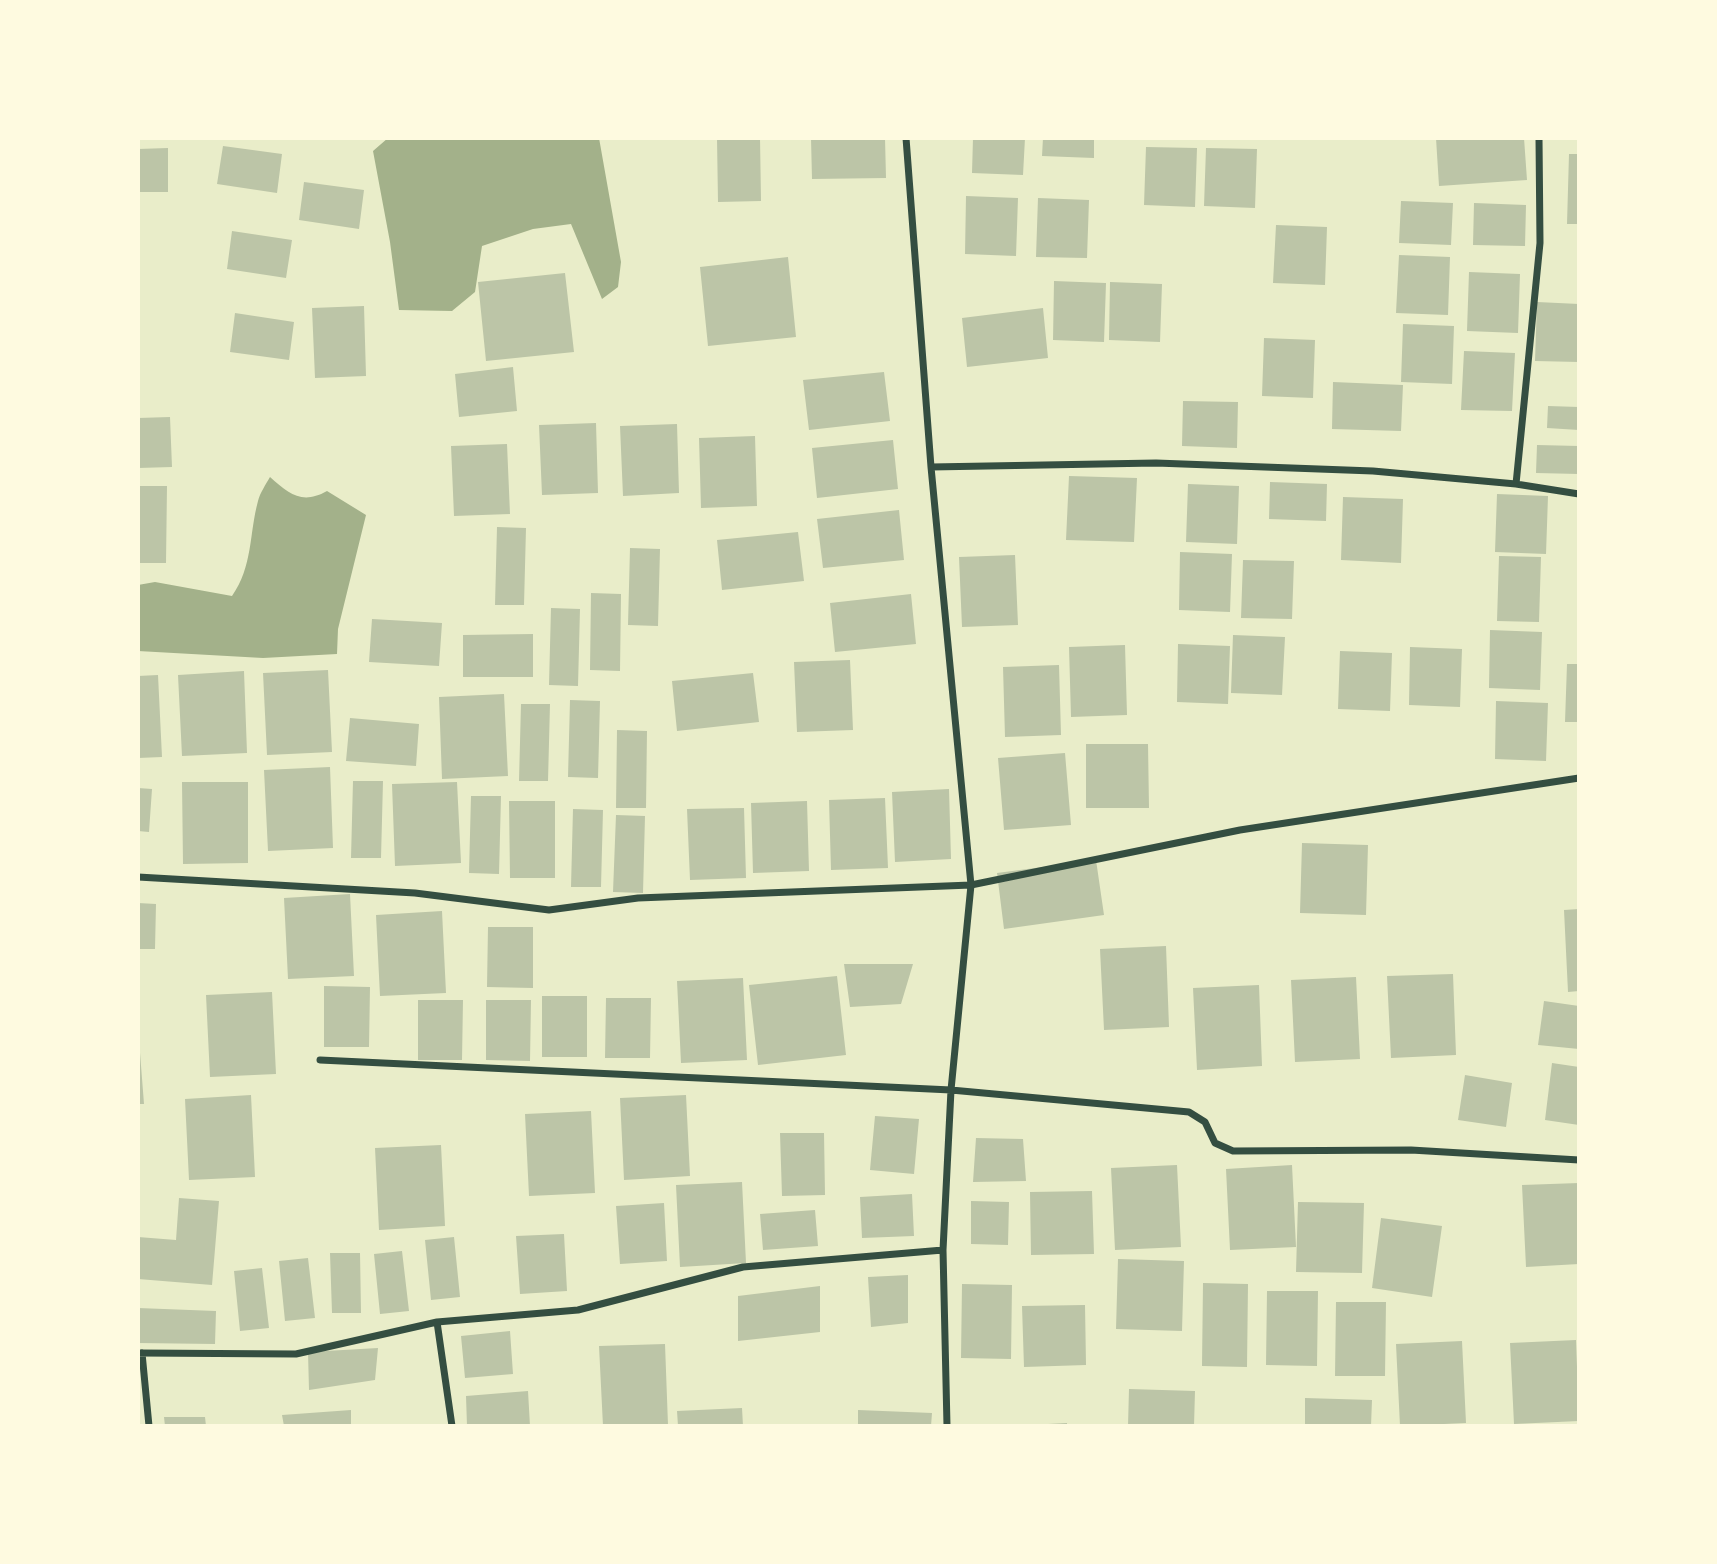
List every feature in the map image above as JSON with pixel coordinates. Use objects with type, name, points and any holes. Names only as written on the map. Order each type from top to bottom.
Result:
[{"type":"street","points":[[906,138],[931,467],[971,885],[951,1090],[943,1250],[947,1426]]},
{"type":"street","points":[[1516,484],[1540,243],[1539,138]]},
{"type":"street","points":[[931,467],[1156,463],[1373,471],[1516,484],[1579,494]]},
{"type":"street","points":[[138,877],[415,893],[549,910],[638,898],[971,885],[1240,830],[1579,778]]},
{"type":"street","points":[[320,1060],[951,1090],[1189,1112],[1205,1122],[1215,1143],[1233,1151],[1411,1150],[1579,1160]]},
{"type":"street","points":[[149,1426],[140,1353],[296,1354],[437,1322],[578,1310],[743,1267],[943,1250]]},
{"type":"street","points":[[437,1322],[452,1426]]},
{"type":"shaded area","points":[[388,138],[599,138],[621,262],[618,287],[602,299],[571,224],[533,229],[482,246],[475,292],[452,311],[399,310],[373,151]]},
{"type":"shaded area","points":[[270,477],[296,496],[310,497],[327,491],[366,515],[338,629],[337,654],[263,658],[138,651],[138,585],[155,582],[232,596],[244,573],[259,498]]},
{"type":"building","points":[[717,138],[760,138],[761,201],[718,202]]},
{"type":"building","points":[[811,138],[885,138],[886,178],[812,179]]},
{"type":"building","points":[[973,138],[1025,138],[1023,175],[972,173]]},
{"type":"building","points":[[1043,138],[1094,138],[1094,158],[1042,156]]},
{"type":"building","points":[[1436,138],[1524,138],[1527,180],[1439,186]]},
{"type":"building","points":[[223,146],[282,154],[277,193],[217,184]]},
{"type":"building","points":[[1146,147],[1197,148],[1195,207],[1144,205]]},
{"type":"building","points":[[168,148],[168,192],[138,192],[138,149]]},
{"type":"building","points":[[1206,148],[1257,149],[1255,208],[1204,206]]},
{"type":"building","points":[[1569,154],[1579,154],[1579,224],[1567,224]]},
{"type":"building","points":[[304,182],[364,190],[359,229],[299,220]]},
{"type":"building","points":[[966,196],[1018,198],[1016,256],[965,254]]},
{"type":"building","points":[[1038,198],[1089,200],[1087,258],[1036,257]]},
{"type":"building","points":[[1401,201],[1453,203],[1451,245],[1399,243]]},
{"type":"building","points":[[1474,203],[1526,205],[1525,246],[1473,245]]},
{"type":"building","points":[[1276,225],[1327,227],[1325,285],[1273,283]]},
{"type":"building","points":[[232,231],[292,240],[286,278],[227,269]]},
{"type":"building","points":[[1399,255],[1450,257],[1448,315],[1396,313]]},
{"type":"building","points":[[788,257],[796,337],[708,346],[700,267]]},
{"type":"building","points":[[1469,272],[1520,274],[1518,333],[1467,331]]},
{"type":"building","points":[[565,273],[574,352],[486,361],[478,282]]},
{"type":"building","points":[[1054,281],[1106,283],[1104,342],[1053,340]]},
{"type":"building","points":[[1110,282],[1162,284],[1160,342],[1109,340]]},
{"type":"building","points":[[1537,302],[1579,304],[1579,362],[1535,361]]},
{"type":"building","points":[[364,306],[366,376],[315,378],[312,308]]},
{"type":"building","points":[[1043,308],[1048,358],[967,367],[962,318]]},
{"type":"building","points":[[235,313],[294,322],[289,360],[230,352]]},
{"type":"building","points":[[1403,324],[1454,326],[1452,384],[1401,382]]},
{"type":"building","points":[[1264,338],[1315,340],[1313,398],[1262,396]]},
{"type":"building","points":[[1464,351],[1515,353],[1512,411],[1461,410]]},
{"type":"building","points":[[513,367],[517,411],[459,417],[455,374]]},
{"type":"building","points":[[884,372],[890,421],[809,430],[803,380]]},
{"type":"building","points":[[1333,382],[1403,385],[1401,431],[1332,429]]},
{"type":"building","points":[[1183,401],[1238,402],[1237,448],[1182,446]]},
{"type":"building","points":[[1548,406],[1579,407],[1579,430],[1547,428]]},
{"type":"building","points":[[170,417],[172,467],[138,468],[138,418]]},
{"type":"building","points":[[596,423],[598,493],[542,495],[539,425]]},
{"type":"building","points":[[677,424],[679,493],[623,496],[620,426]]},
{"type":"building","points":[[755,436],[757,506],[701,508],[699,438]]},
{"type":"building","points":[[893,440],[898,489],[817,498],[812,448]]},
{"type":"building","points":[[507,444],[510,514],[454,516],[451,446]]},
{"type":"building","points":[[1537,445],[1579,446],[1579,474],[1536,473]]},
{"type":"building","points":[[1069,476],[1137,478],[1134,542],[1066,540]]},
{"type":"building","points":[[1270,482],[1327,484],[1326,521],[1269,519]]},
{"type":"building","points":[[1188,484],[1239,486],[1237,544],[1186,542]]},
{"type":"building","points":[[138,486],[167,486],[166,563],[138,563]]},
{"type":"building","points":[[1497,494],[1548,496],[1546,554],[1495,552]]},
{"type":"building","points":[[1343,497],[1403,499],[1401,563],[1341,560]]},
{"type":"building","points":[[899,510],[904,560],[823,568],[817,519]]},
{"type":"building","points":[[497,527],[526,528],[524,605],[495,605]]},
{"type":"building","points":[[798,532],[804,581],[722,590],[717,540]]},
{"type":"building","points":[[630,548],[660,549],[658,626],[628,625]]},
{"type":"building","points":[[1180,552],[1232,554],[1230,612],[1179,610]]},
{"type":"building","points":[[1015,555],[1018,625],[962,627],[959,557]]},
{"type":"building","points":[[1499,556],[1541,557],[1539,622],[1497,621]]},
{"type":"building","points":[[1243,560],[1294,561],[1292,619],[1241,618]]},
{"type":"building","points":[[591,593],[621,594],[620,671],[590,670]]},
{"type":"building","points":[[911,594],[916,644],[835,652],[830,603]]},
{"type":"building","points":[[551,608],[580,609],[578,686],[549,685]]},
{"type":"building","points":[[372,619],[442,623],[439,666],[369,662]]},
{"type":"building","points":[[1490,630],[1542,632],[1540,690],[1489,688]]},
{"type":"building","points":[[533,634],[533,677],[463,677],[463,635]]},
{"type":"building","points":[[1233,635],[1285,637],[1282,695],[1231,693]]},
{"type":"building","points":[[1178,644],[1230,646],[1228,704],[1177,702]]},
{"type":"building","points":[[1125,645],[1127,715],[1071,717],[1069,647]]},
{"type":"building","points":[[1410,647],[1462,649],[1460,707],[1409,705]]},
{"type":"building","points":[[1340,651],[1392,653],[1390,711],[1338,709]]},
{"type":"building","points":[[850,660],[853,730],[797,732],[794,662]]},
{"type":"building","points":[[1567,664],[1579,664],[1579,722],[1565,722]]},
{"type":"building","points":[[1059,665],[1061,735],[1005,737],[1003,667]]},
{"type":"building","points":[[328,670],[332,752],[267,755],[263,673]]},
{"type":"building","points":[[244,671],[247,753],[182,756],[178,675]]},
{"type":"building","points":[[753,673],[759,722],[677,731],[672,681]]},
{"type":"building","points":[[158,675],[162,757],[138,758],[138,676]]},
{"type":"building","points":[[504,694],[508,776],[442,779],[439,697]]},
{"type":"building","points":[[570,700],[600,701],[598,778],[568,777]]},
{"type":"building","points":[[1496,701],[1548,703],[1546,761],[1495,759]]},
{"type":"building","points":[[521,704],[550,704],[548,781],[519,781]]},
{"type":"building","points":[[350,718],[419,724],[416,766],[346,761]]},
{"type":"building","points":[[617,730],[647,731],[646,808],[616,808]]},
{"type":"building","points":[[1086,744],[1148,744],[1149,808],[1086,808]]},
{"type":"building","points":[[1065,753],[1071,825],[1004,830],[998,758]]},
{"type":"building","points":[[330,767],[333,848],[268,851],[264,770]]},
{"type":"building","points":[[353,781],[383,781],[381,858],[351,858]]},
{"type":"building","points":[[182,782],[248,782],[248,863],[183,864]]},
{"type":"building","points":[[457,782],[461,863],[395,866],[392,784]]},
{"type":"building","points":[[138,788],[152,789],[149,832],[138,831]]},
{"type":"building","points":[[949,789],[951,859],[895,862],[892,792]]},
{"type":"building","points":[[471,796],[501,796],[499,874],[469,873]]},
{"type":"building","points":[[885,798],[888,868],[831,870],[829,800]]},
{"type":"building","points":[[509,801],[555,801],[555,878],[510,878]]},
{"type":"building","points":[[807,801],[809,871],[753,873],[751,803]]},
{"type":"building","points":[[744,808],[746,878],[690,880],[687,809]]},
{"type":"building","points":[[573,809],[603,810],[601,887],[571,887]]},
{"type":"building","points":[[616,815],[645,816],[643,893],[613,892]]},
{"type":"building","points":[[1302,843],[1368,845],[1366,915],[1300,913]]},
{"type":"building","points":[[1096,860],[1104,915],[1004,929],[997,873]]},
{"type":"building","points":[[350,894],[354,976],[288,979],[284,898]]},
{"type":"building","points":[[138,903],[156,904],[155,949],[138,949]]},
{"type":"building","points":[[1579,909],[1579,991],[1568,992],[1564,910]]},
{"type":"building","points":[[442,911],[446,993],[380,996],[376,915]]},
{"type":"building","points":[[488,927],[533,927],[533,988],[487,987]]},
{"type":"building","points":[[1166,946],[1169,1027],[1104,1030],[1100,949]]},
{"type":"building","points":[[844,964],[913,964],[901,1004],[850,1007]]},
{"type":"building","points":[[1453,974],[1456,1055],[1391,1058],[1387,976]]},
{"type":"building","points":[[837,976],[846,1055],[758,1065],[749,985]]},
{"type":"building","points":[[1356,977],[1360,1059],[1295,1062],[1291,980]]},
{"type":"building","points":[[743,978],[747,1060],[681,1063],[677,981]]},
{"type":"building","points":[[1259,985],[1262,1066],[1197,1070],[1193,988]]},
{"type":"building","points":[[324,986],[370,987],[369,1047],[324,1047]]},
{"type":"building","points":[[272,992],[276,1074],[210,1077],[206,995]]},
{"type":"building","points":[[542,996],[587,996],[587,1057],[542,1057]]},
{"type":"building","points":[[606,998],[651,998],[650,1058],[605,1058]]},
{"type":"building","points":[[418,1000],[463,1000],[462,1060],[418,1060]]},
{"type":"building","points":[[486,1000],[531,1000],[530,1061],[486,1060]]},
{"type":"building","points":[[1544,1001],[1579,1006],[1579,1049],[1538,1045]]},
{"type":"building","points":[[138,1027],[144,1104],[138,1104]]},
{"type":"building","points":[[1552,1063],[1579,1067],[1579,1125],[1545,1120]]},
{"type":"building","points":[[1465,1075],[1512,1083],[1506,1127],[1458,1120]]},
{"type":"building","points":[[251,1095],[255,1177],[189,1180],[185,1099]]},
{"type":"building","points":[[686,1095],[690,1176],[624,1180],[620,1098]]},
{"type":"building","points":[[591,1111],[595,1193],[529,1196],[525,1114]]},
{"type":"building","points":[[875,1116],[919,1119],[914,1174],[870,1170]]},
{"type":"building","points":[[780,1133],[824,1133],[825,1195],[782,1196]]},
{"type":"building","points":[[976,1138],[1023,1139],[1026,1181],[973,1182]]},
{"type":"building","points":[[441,1145],[445,1226],[379,1230],[375,1148]]},
{"type":"building","points":[[1177,1165],[1181,1247],[1115,1250],[1111,1168]]},
{"type":"building","points":[[1292,1165],[1296,1247],[1230,1250],[1226,1169]]},
{"type":"building","points":[[742,1182],[746,1263],[680,1267],[676,1185]]},
{"type":"building","points":[[1579,1183],[1579,1264],[1526,1267],[1522,1185]]},
{"type":"building","points":[[1092,1191],[1094,1254],[1031,1255],[1030,1192]]},
{"type":"building","points":[[912,1194],[914,1236],[862,1238],[860,1197]]},
{"type":"building","points":[[179,1198],[219,1201],[212,1285],[138,1279],[138,1237],[176,1240]]},
{"type":"building","points":[[971,1201],[1009,1202],[1008,1245],[971,1244]]},
{"type":"building","points":[[1298,1202],[1364,1203],[1362,1273],[1296,1272]]},
{"type":"building","points":[[664,1203],[667,1261],[620,1264],[616,1206]]},
{"type":"building","points":[[815,1210],[818,1246],[763,1250],[760,1214]]},
{"type":"building","points":[[1381,1218],[1442,1226],[1432,1297],[1372,1288]]},
{"type":"building","points":[[564,1234],[567,1291],[520,1294],[516,1236]]},
{"type":"building","points":[[454,1237],[460,1297],[431,1300],[425,1240]]},
{"type":"building","points":[[402,1251],[409,1311],[380,1314],[374,1254]]},
{"type":"building","points":[[330,1253],[360,1253],[361,1313],[332,1313]]},
{"type":"building","points":[[308,1258],[315,1318],[285,1321],[279,1261]]},
{"type":"building","points":[[1118,1259],[1184,1261],[1182,1331],[1116,1329]]},
{"type":"building","points":[[262,1268],[269,1328],[240,1331],[234,1271]]},
{"type":"building","points":[[908,1275],[908,1323],[871,1327],[868,1277]]},
{"type":"building","points":[[1203,1283],[1248,1284],[1247,1367],[1202,1366]]},
{"type":"building","points":[[962,1284],[1012,1285],[1011,1359],[961,1358]]},
{"type":"building","points":[[820,1286],[820,1332],[738,1341],[738,1296]]},
{"type":"building","points":[[1267,1291],[1318,1291],[1317,1366],[1266,1365]]},
{"type":"building","points":[[1336,1302],[1386,1302],[1385,1376],[1335,1376]]},
{"type":"building","points":[[1085,1305],[1086,1365],[1024,1367],[1022,1306]]},
{"type":"building","points":[[138,1308],[216,1311],[215,1344],[138,1343]]},
{"type":"building","points":[[510,1331],[513,1374],[465,1378],[461,1336]]},
{"type":"building","points":[[1576,1340],[1579,1421],[1514,1424],[1510,1343]]},
{"type":"building","points":[[1462,1341],[1466,1423],[1400,1426],[1396,1344]]},
{"type":"building","points":[[665,1344],[668,1425],[603,1426],[599,1346]]},
{"type":"building","points":[[378,1348],[375,1380],[309,1390],[308,1352]]},
{"type":"building","points":[[1129,1389],[1195,1391],[1194,1426],[1128,1426]]},
{"type":"building","points":[[528,1391],[530,1426],[467,1426],[466,1396]]},
{"type":"building","points":[[1305,1398],[1372,1400],[1371,1426],[1305,1426]]},
{"type":"building","points":[[742,1408],[743,1426],[678,1426],[677,1411]]},
{"type":"building","points":[[351,1410],[351,1426],[284,1426],[282,1415]]},
{"type":"building","points":[[858,1410],[932,1413],[931,1426],[858,1426]]},
{"type":"building","points":[[164,1417],[205,1417],[206,1426],[165,1426]]},
{"type":"building","points":[[1067,1423],[1067,1426],[1048,1426],[1048,1424]]}]
